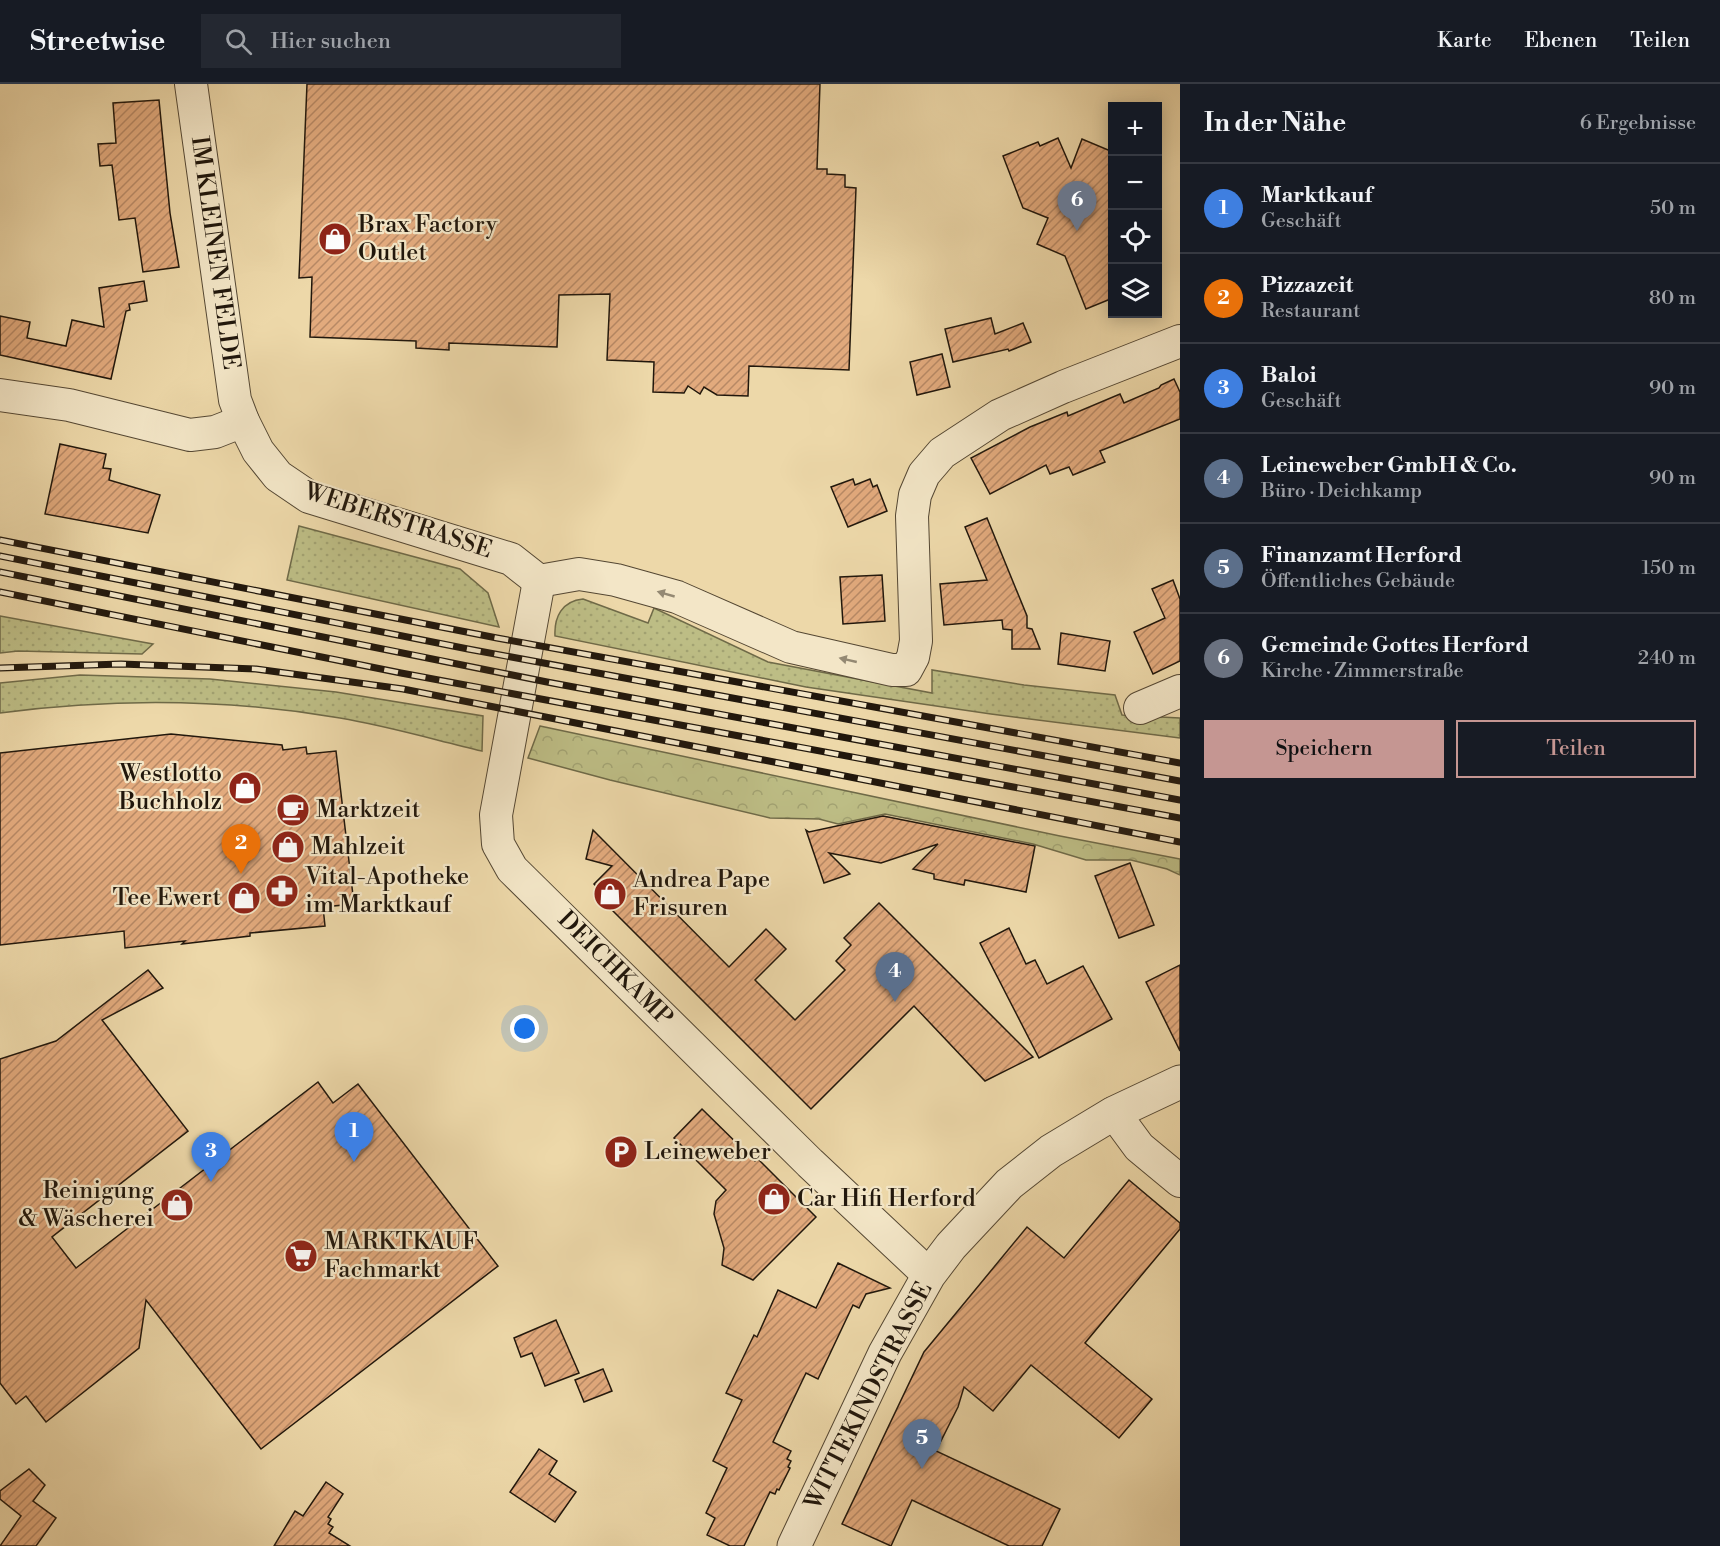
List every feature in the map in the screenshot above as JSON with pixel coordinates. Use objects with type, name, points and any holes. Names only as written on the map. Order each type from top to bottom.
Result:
[{"type":"street","name":"IM KLEINEN FELDE","points":[[191,84],[235,400],[243,421]]},
{"type":"street","points":[[539,581],[579,574],[616,580],[677,597],[791,647],[892,670],[906,670],[913,657],[916,641],[912,516],[915,495],[924,474],[942,453],[1000,415],[1063,387],[1180,341]]},
{"type":"street","points":[[0,395],[69,405],[190,435],[215,432],[243,421]]},
{"type":"street","name":"WEBERSTRASSE","points":[[243,421],[258,451],[278,476],[309,497],[511,559],[539,581]]},
{"type":"street","name":"DEICHKAMP","points":[[539,581],[496,814],[498,844],[512,869],[810,1163],[928,1275]]},
{"type":"street","points":[[1140,708],[1180,691]]},
{"type":"street","name":"WITTEKINDSTRASSE","points":[[794,1546],[885,1353],[928,1275],[1008,1184],[1051,1151],[1114,1113],[1180,1082]]},
{"type":"street","points":[[1114,1113],[1139,1147],[1180,1181]]},
{"type":"green space","points":[[299,526],[460,569],[488,593],[499,627],[287,580]]},
{"type":"green space","points":[[583,599],[648,623],[654,608],[768,662],[932,693],[932,670],[1024,685],[1115,695],[1122,715],[1180,718],[1180,738],[806,687],[555,636],[556,622],[561,611],[570,603]]},
{"type":"green space","points":[[0,616],[153,644],[142,654],[18,651],[0,653]]},
{"type":"green space","points":[[80,675],[210,679],[336,692],[483,716],[482,751],[358,721],[256,707],[128,703],[0,713],[0,683]]},
{"type":"green space","points":[[540,726],[1060,836],[1180,859],[1180,875],[1167,869],[1131,860],[1086,860],[1033,844],[885,814],[838,824],[819,819],[770,818],[528,758]]},
{"type":"building","points":[[307,84],[820,84],[817,169],[827,169],[827,174],[845,175],[845,187],[856,188],[849,370],[749,366],[748,396],[717,395],[704,387],[700,394],[688,386],[684,393],[653,392],[654,362],[607,360],[610,294],[559,295],[557,347],[449,343],[449,350],[416,348],[416,341],[310,337],[312,277],[299,278]]},
{"type":"building","points":[[159,100],[170,213],[179,267],[143,272],[135,218],[119,220],[112,165],[100,166],[98,144],[116,143],[113,103]]},
{"type":"building","points":[[1058,138],[1071,168],[1082,139],[1108,150],[1108,300],[1086,309],[1065,256],[1037,244],[1048,218],[1023,208],[1003,156],[1038,142],[1040,146]]},
{"type":"building","points":[[144,281],[147,301],[129,304],[130,310],[126,311],[111,379],[0,355],[0,316],[30,322],[27,338],[66,346],[72,320],[104,327],[99,288]]},
{"type":"building","points":[[991,318],[995,334],[1023,323],[1031,342],[1009,351],[1008,349],[953,362],[945,329]]},
{"type":"building","points":[[942,354],[950,387],[917,395],[910,362]]},
{"type":"building","points":[[1174,379],[1180,392],[1180,419],[1100,451],[1105,462],[1073,475],[1069,467],[1050,474],[1046,465],[990,494],[971,458],[1030,427],[1067,412],[1068,416],[1120,394],[1124,403]]},
{"type":"building","points":[[60,444],[106,454],[103,468],[111,469],[109,480],[160,495],[148,533],[45,514]]},
{"type":"building","points":[[853,479],[855,485],[870,479],[873,487],[877,485],[887,511],[848,527],[831,487]]},
{"type":"building","points":[[987,518],[1027,616],[1027,628],[1032,629],[1040,649],[1012,649],[1012,630],[1003,629],[1002,620],[944,625],[940,584],[987,580],[965,527]]},
{"type":"building","points":[[882,575],[885,621],[843,624],[840,577]]},
{"type":"building","points":[[1173,580],[1180,599],[1180,661],[1153,674],[1134,632],[1165,618],[1152,589]]},
{"type":"building","points":[[1061,633],[1110,641],[1105,671],[1058,664]]},
{"type":"building","points":[[171,734],[282,745],[283,750],[306,747],[307,754],[336,751],[354,904],[323,907],[325,926],[250,933],[250,936],[182,944],[185,941],[125,948],[124,931],[0,945],[0,753]]},
{"type":"building","points":[[883,816],[1035,846],[1026,892],[965,880],[964,885],[934,879],[934,874],[913,869],[938,844],[881,863],[829,853],[850,874],[824,883],[806,830],[809,832]]},
{"type":"building","points":[[593,830],[729,967],[766,929],[786,949],[755,980],[795,1020],[845,970],[836,961],[851,945],[844,938],[879,903],[1033,1057],[985,1081],[914,1006],[811,1109],[609,907],[613,903],[594,884],[612,866],[586,859]]},
{"type":"building","points":[[1130,863],[1154,925],[1119,938],[1095,876]]},
{"type":"building","points":[[1009,928],[1026,964],[1035,960],[1047,984],[1083,966],[1112,1019],[1039,1058],[980,943]]},
{"type":"building","points":[[1180,965],[1180,1051],[1146,982]]},
{"type":"building","name":"MARKTKAUF Fachmarkt","points":[[148,970],[163,988],[102,1020],[188,1131],[52,1237],[76,1268],[318,1082],[333,1103],[358,1084],[498,1266],[261,1449],[146,1300],[139,1348],[46,1422],[26,1396],[16,1404],[0,1383],[0,1059],[56,1041]]},
{"type":"building","points":[[702,1109],[755,1161],[758,1159],[816,1217],[753,1280],[722,1265],[724,1248],[714,1214],[716,1201],[726,1190],[674,1138]]},
{"type":"building","points":[[1129,1180],[1180,1223],[1180,1229],[1085,1343],[1152,1399],[1119,1438],[1031,1365],[993,1411],[964,1387],[958,1407],[936,1451],[1060,1509],[1042,1546],[1009,1546],[912,1500],[891,1546],[842,1524],[924,1352],[1027,1227],[1064,1258]]},
{"type":"building","points":[[838,1263],[890,1288],[866,1294],[859,1308],[853,1305],[818,1379],[806,1373],[773,1442],[791,1451],[787,1459],[791,1461],[788,1467],[790,1468],[779,1490],[777,1489],[775,1494],[770,1492],[744,1546],[730,1546],[707,1535],[715,1518],[706,1513],[727,1468],[713,1461],[742,1400],[726,1393],[754,1335],[757,1337],[778,1290],[816,1308]]},
{"type":"building","points":[[556,1320],[579,1373],[545,1386],[532,1353],[521,1357],[514,1338]]},
{"type":"building","points":[[603,1369],[612,1391],[584,1402],[575,1380]]},
{"type":"building","points":[[539,1449],[557,1461],[549,1474],[576,1492],[555,1522],[510,1492]]},
{"type":"building","points":[[29,1469],[45,1485],[33,1501],[56,1518],[36,1546],[0,1546],[21,1516],[0,1499],[0,1491]]},
{"type":"building","points":[[326,1482],[343,1494],[328,1517],[331,1519],[328,1524],[333,1527],[329,1533],[350,1546],[274,1546],[295,1511],[303,1516]]},
{"type":"railway","points":[[0,540],[497,638],[1180,763]]},
{"type":"railway","points":[[0,556],[468,649],[1180,781]]},
{"type":"railway","points":[[0,572],[547,682],[1180,800]]},
{"type":"railway","points":[[0,592],[401,673],[1180,818]]},
{"type":"railway","points":[[0,668],[121,664],[256,669],[403,689],[1180,842]]},
{"type":"place","name":"Gemeinde Gottes Herford","points":[[1077,231]]},
{"type":"place","name":"Brax Factory Outlet","points":[[335,239]]},
{"type":"place","name":"Westlotto Buchholz","points":[[245,788]]},
{"type":"place","name":"Marktzeit","points":[[293,810]]},
{"type":"place","name":"Mahlzeit","points":[[288,847]]},
{"type":"place","name":"Pizzazeit","points":[[241,874]]},
{"type":"place","name":"Vital-Apotheke im Marktkauf","points":[[282,891]]},
{"type":"place","name":"Andrea Pape Frisuren","points":[[610,894]]},
{"type":"place","name":"Tee Ewert","points":[[244,898]]},
{"type":"place","name":"Leineweber GmbH & Co.","points":[[895,1002]]},
{"type":"place","name":"Leineweber","points":[[621,1152]]},
{"type":"place","name":"Marktkauf","points":[[354,1162]]},
{"type":"place","name":"Baloi","points":[[211,1182]]},
{"type":"place","name":"Car Hifi Herford","points":[[774,1199]]},
{"type":"place","name":"Reinigung & Wäscherei","points":[[177,1205]]},
{"type":"place","name":"MARKTKAUF Fachmarkt","points":[[301,1256]]},
{"type":"place","name":"Finanzamt Herford","points":[[922,1469]]}]
